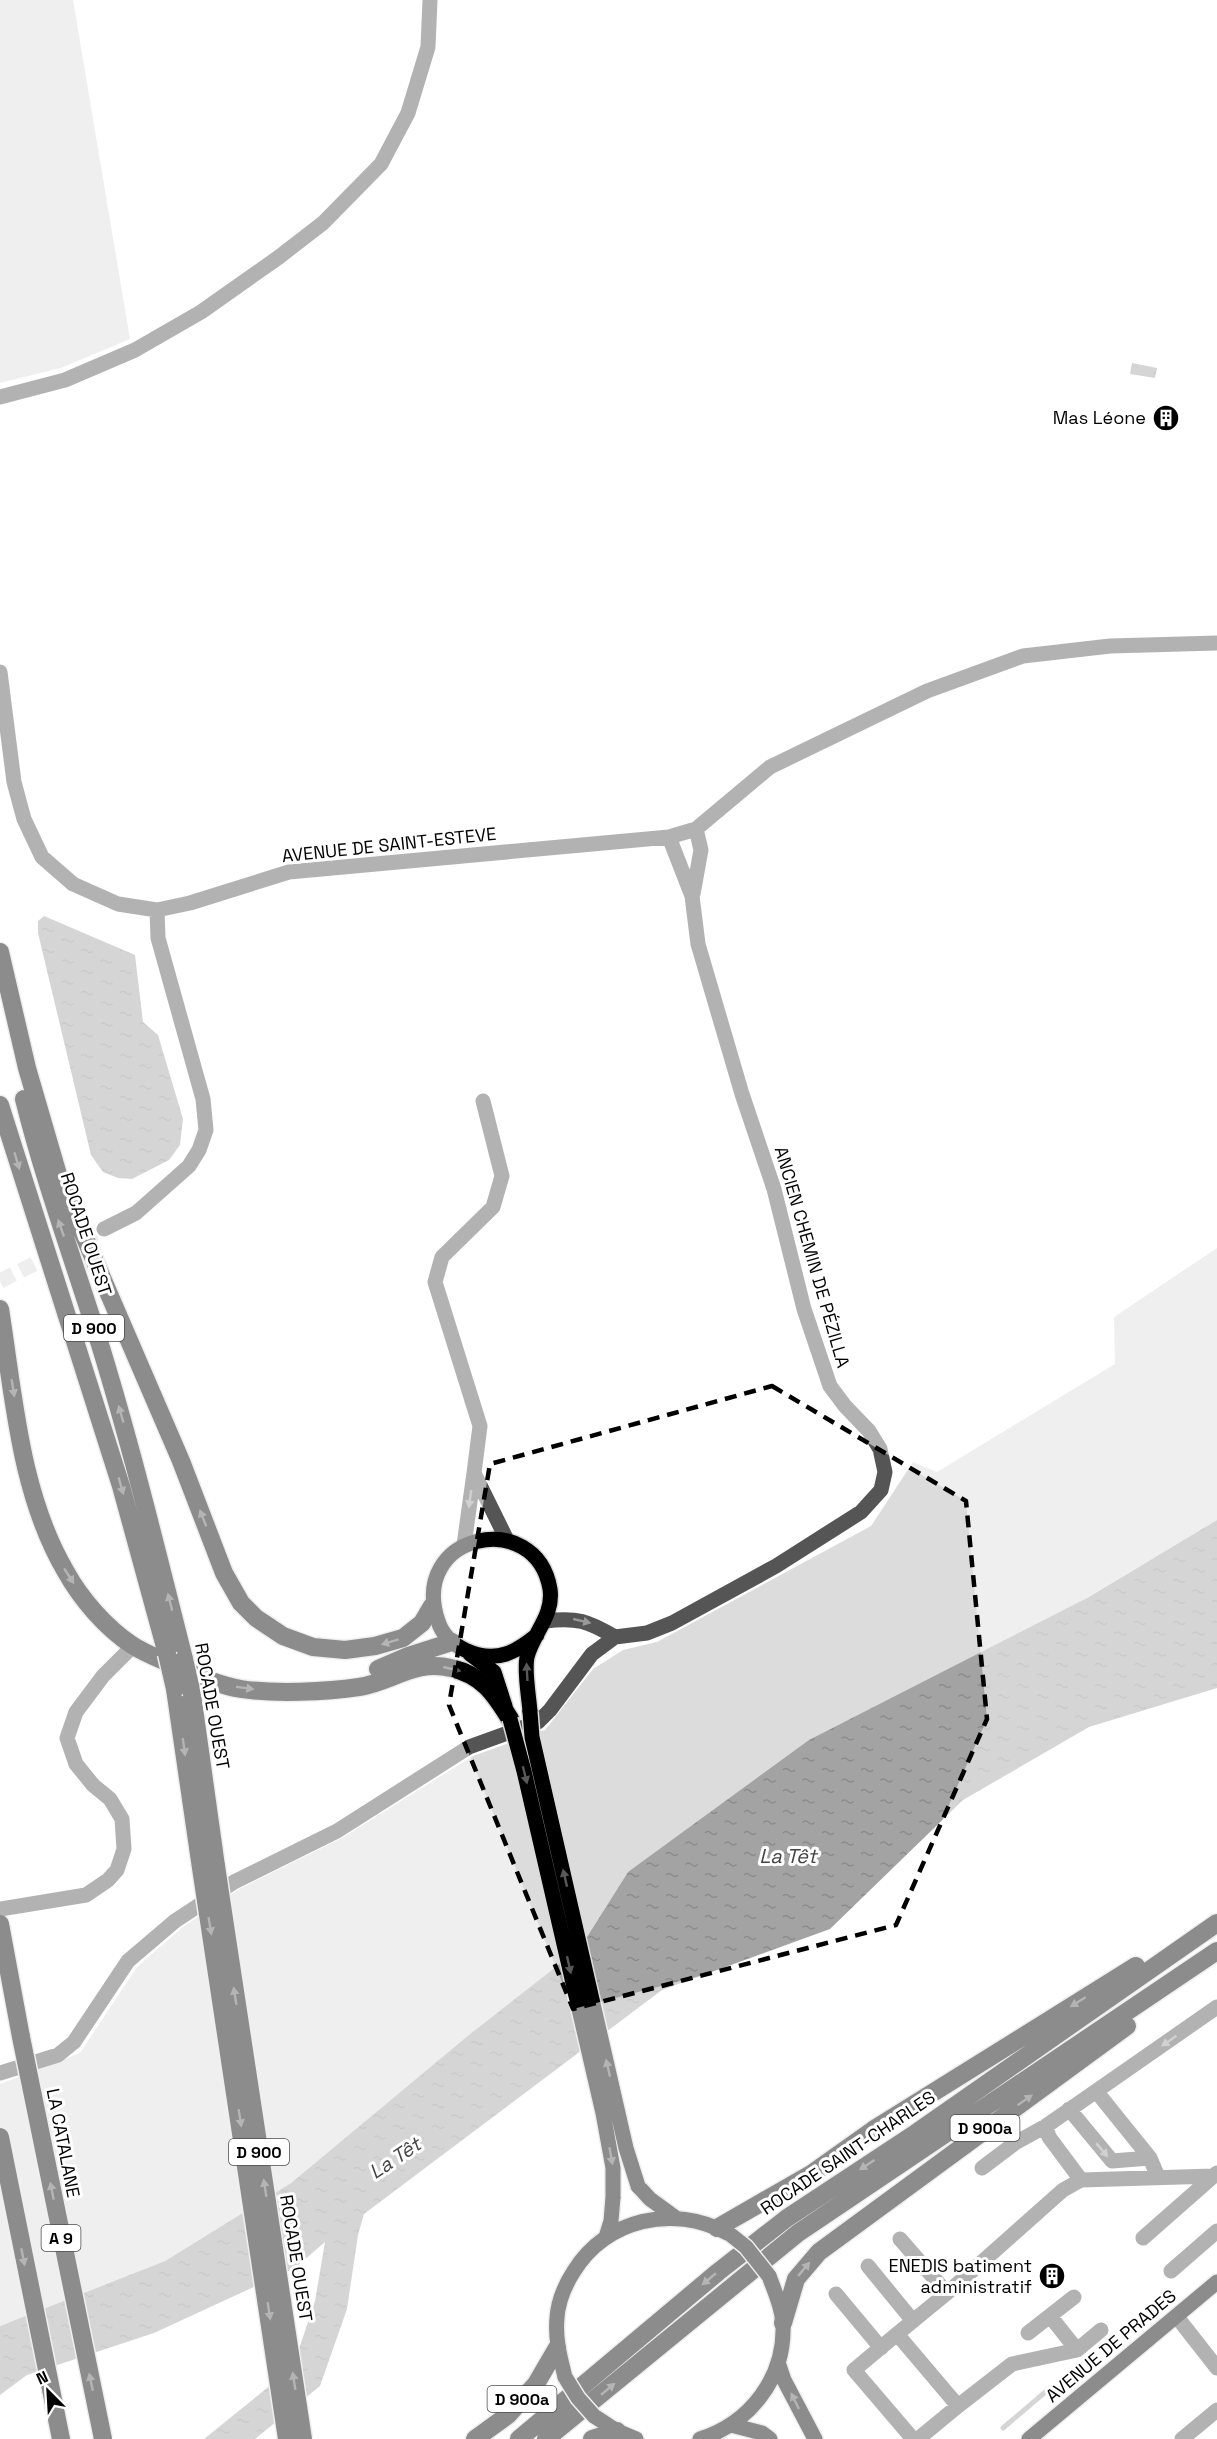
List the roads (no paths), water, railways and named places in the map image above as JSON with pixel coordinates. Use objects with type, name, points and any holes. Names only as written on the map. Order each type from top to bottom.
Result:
[{"type":"highway","points":[[0,952],[27,1068],[59,1178],[181,1461],[224,1573],[241,1603],[256,1618],[283,1636],[313,1647],[345,1650],[375,1646],[403,1638],[422,1623],[432,1606]]},
{"type":"highway","name":"ROCADE OUEST","points":[[0,998],[30,1125],[51,1197],[101,1348],[139,1474],[183,1692],[287,2439]]},
{"type":"highway","name":"ROCADE OUEST","points":[[0,1105],[175,1657]]},
{"type":"highway","points":[[0,1309],[24,1459],[43,1524],[66,1572],[93,1609],[114,1631],[133,1646],[194,1675],[241,1689],[293,1691],[360,1687],[418,1666],[449,1667],[476,1676],[495,1695],[510,1719]]},
{"type":"highway","points":[[293,1691],[330,1686],[360,1677],[408,1656],[459,1646]]},
{"type":"highway","name":"ROCADE OUEST","points":[[208,1867],[303,2439]]},
{"type":"highway","points":[[724,2231],[873,2130],[1217,1916]]},
{"type":"highway","name":"ROCADE SAINT-CHARLES","points":[[519,2439],[709,2279],[787,2218],[916,2133],[1217,1923]]},
{"type":"highway","name":"LA CATALANE","points":[[0,1924],[103,2439]]},
{"type":"highway","name":"D 900a","points":[[546,2439],[798,2233],[1217,1951]]},
{"type":"highway","name":"D 900a","points":[[783,2323],[796,2279],[819,2252],[1217,1958]]},
{"type":"highway","name":"A 9","points":[[0,2137],[61,2439]]},
{"type":"highway","name":"D 900a","points":[[475,2439],[508,2415],[536,2384],[557,2348]]},
{"type":"highway","points":[[592,2439],[617,2431]]},
{"type":"main road","points":[[606,2237],[611,2221],[613,2168],[603,2113],[510,1719],[494,1672],[459,1646],[439,1626],[432,1606],[435,1577],[442,1564],[464,1545],[485,1538],[507,1540],[527,1550],[542,1567],[550,1589],[550,1605],[545,1621],[527,1658],[532,1737],[626,2148],[638,2186],[650,2199],[676,2218]]},
{"type":"main road","points":[[459,1646],[484,1656],[503,1655],[522,1648],[537,1635]]},
{"type":"main road","points":[[636,2439],[617,2431],[594,2416],[578,2398],[566,2377],[557,2348],[557,2316],[565,2286],[582,2258],[606,2237],[627,2225],[652,2219],[676,2218],[697,2221],[724,2231],[746,2247],[769,2276],[778,2299],[783,2323],[778,2362],[768,2387],[752,2408],[731,2426],[700,2439]]},
{"type":"main road","name":"AVENUE DE PRADES","points":[[1029,2439],[1217,2282]]},
{"type":"main road","points":[[778,2362],[784,2380],[815,2439]]},
{"type":"main road","points":[[731,2426],[762,2433],[770,2439]]},
{"type":"street","points":[[0,397],[65,380],[135,350],[201,312],[323,223],[381,164],[408,113],[428,47],[430,0]]},
{"type":"street","points":[[696,829],[770,767],[927,691],[1023,656],[1110,646],[1217,643]]},
{"type":"street","name":"AVENUE DE SAINT-ESTEVE","points":[[0,672],[14,782],[24,819],[42,857],[73,884],[118,904],[157,910],[190,903],[289,872],[669,837],[696,829]]},
{"type":"street","name":"ANCIEN CHEMIN DE PÉZILLA","points":[[692,896],[701,850],[696,829]]},
{"type":"street","name":"ANCIEN CHEMIN DE PÉZILLA","points":[[615,1637],[646,1634],[672,1623],[776,1566],[861,1512],[881,1490],[885,1472],[880,1449],[869,1431],[844,1406],[830,1386],[804,1309],[774,1189],[742,1094],[698,944],[692,896],[669,837]]},
{"type":"street","points":[[104,1229],[136,1213],[189,1166],[199,1150],[206,1130],[203,1099],[158,938],[157,910]]},
{"type":"street","points":[[464,1545],[480,1426],[435,1282],[442,1257],[493,1207],[502,1176],[483,1101]]},
{"type":"street","points":[[474,1473],[507,1540]]},
{"type":"street","points":[[0,2073],[58,2055],[74,2042],[128,1961],[175,1920],[234,1882],[337,1831],[469,1747],[538,1722],[550,1710],[592,1654],[615,1637],[590,1622],[569,1618],[545,1621]]},
{"type":"street","points":[[0,1908],[86,1895],[108,1880],[117,1870],[124,1849],[122,1819],[110,1799],[93,1785],[76,1764],[67,1738],[76,1712],[103,1676],[133,1646]]},
{"type":"street","points":[[982,2168],[1015,2143],[1046,2126],[1217,2007]]},
{"type":"street","points":[[1096,2091],[1150,2158],[1158,2178]]},
{"type":"street","points":[[1069,2109],[1112,2161],[1150,2158]]},
{"type":"street","points":[[1046,2126],[1049,2137],[1081,2180]]},
{"type":"street","points":[[913,2439],[854,2370],[947,2294],[1063,2190],[1081,2180],[1215,2174]]},
{"type":"street","points":[[1143,2238],[1215,2174]]},
{"type":"street","points":[[1171,2271],[1217,2231]]},
{"type":"street","points":[[900,2239],[947,2294]]},
{"type":"street","points":[[868,2266],[913,2321]]},
{"type":"street","points":[[836,2294],[881,2348]]},
{"type":"street","points":[[1028,2333],[1074,2297]]},
{"type":"street","points":[[1050,2316],[1077,2350]]},
{"type":"street","points":[[1177,2317],[1217,2368]]},
{"type":"street","points":[[918,2439],[1012,2364],[1077,2350],[1101,2330]]},
{"type":"street","points":[[897,2334],[958,2406]]},
{"type":"street","points":[[1182,2439],[1217,2410]]},
{"type":"water","points":[[1132,363],[1157,368],[1155,378],[1130,374]]},
{"type":"water","points":[[44,916],[135,955],[143,1022],[158,1035],[183,1119],[180,1145],[169,1160],[132,1179],[118,1178],[103,1172],[91,1155],[38,933],[38,921]]},
{"type":"water","name":"La Têt","points":[[1217,1520],[1217,1688],[1089,1727],[963,1800],[830,1929],[662,1990],[364,2214],[358,2235],[347,2309],[320,2386],[255,2439],[204,2439],[293,2367],[315,2301],[325,2242],[295,2268],[154,2333],[27,2375],[0,2395],[0,2326],[165,2261],[291,2183],[470,2034],[580,1948],[628,1872],[809,1740],[1087,1598]]},
{"type":"waterway","points":[[1003,2428],[1050,2388]]},
{"type":"tunnel","points":[[0,1281],[104,1229]]},
{"type":"place","name":"Mas Léone","points":[[1166,418]]},
{"type":"place","name":"ENEDIS batiment administratif","points":[[1052,2276]]}]
